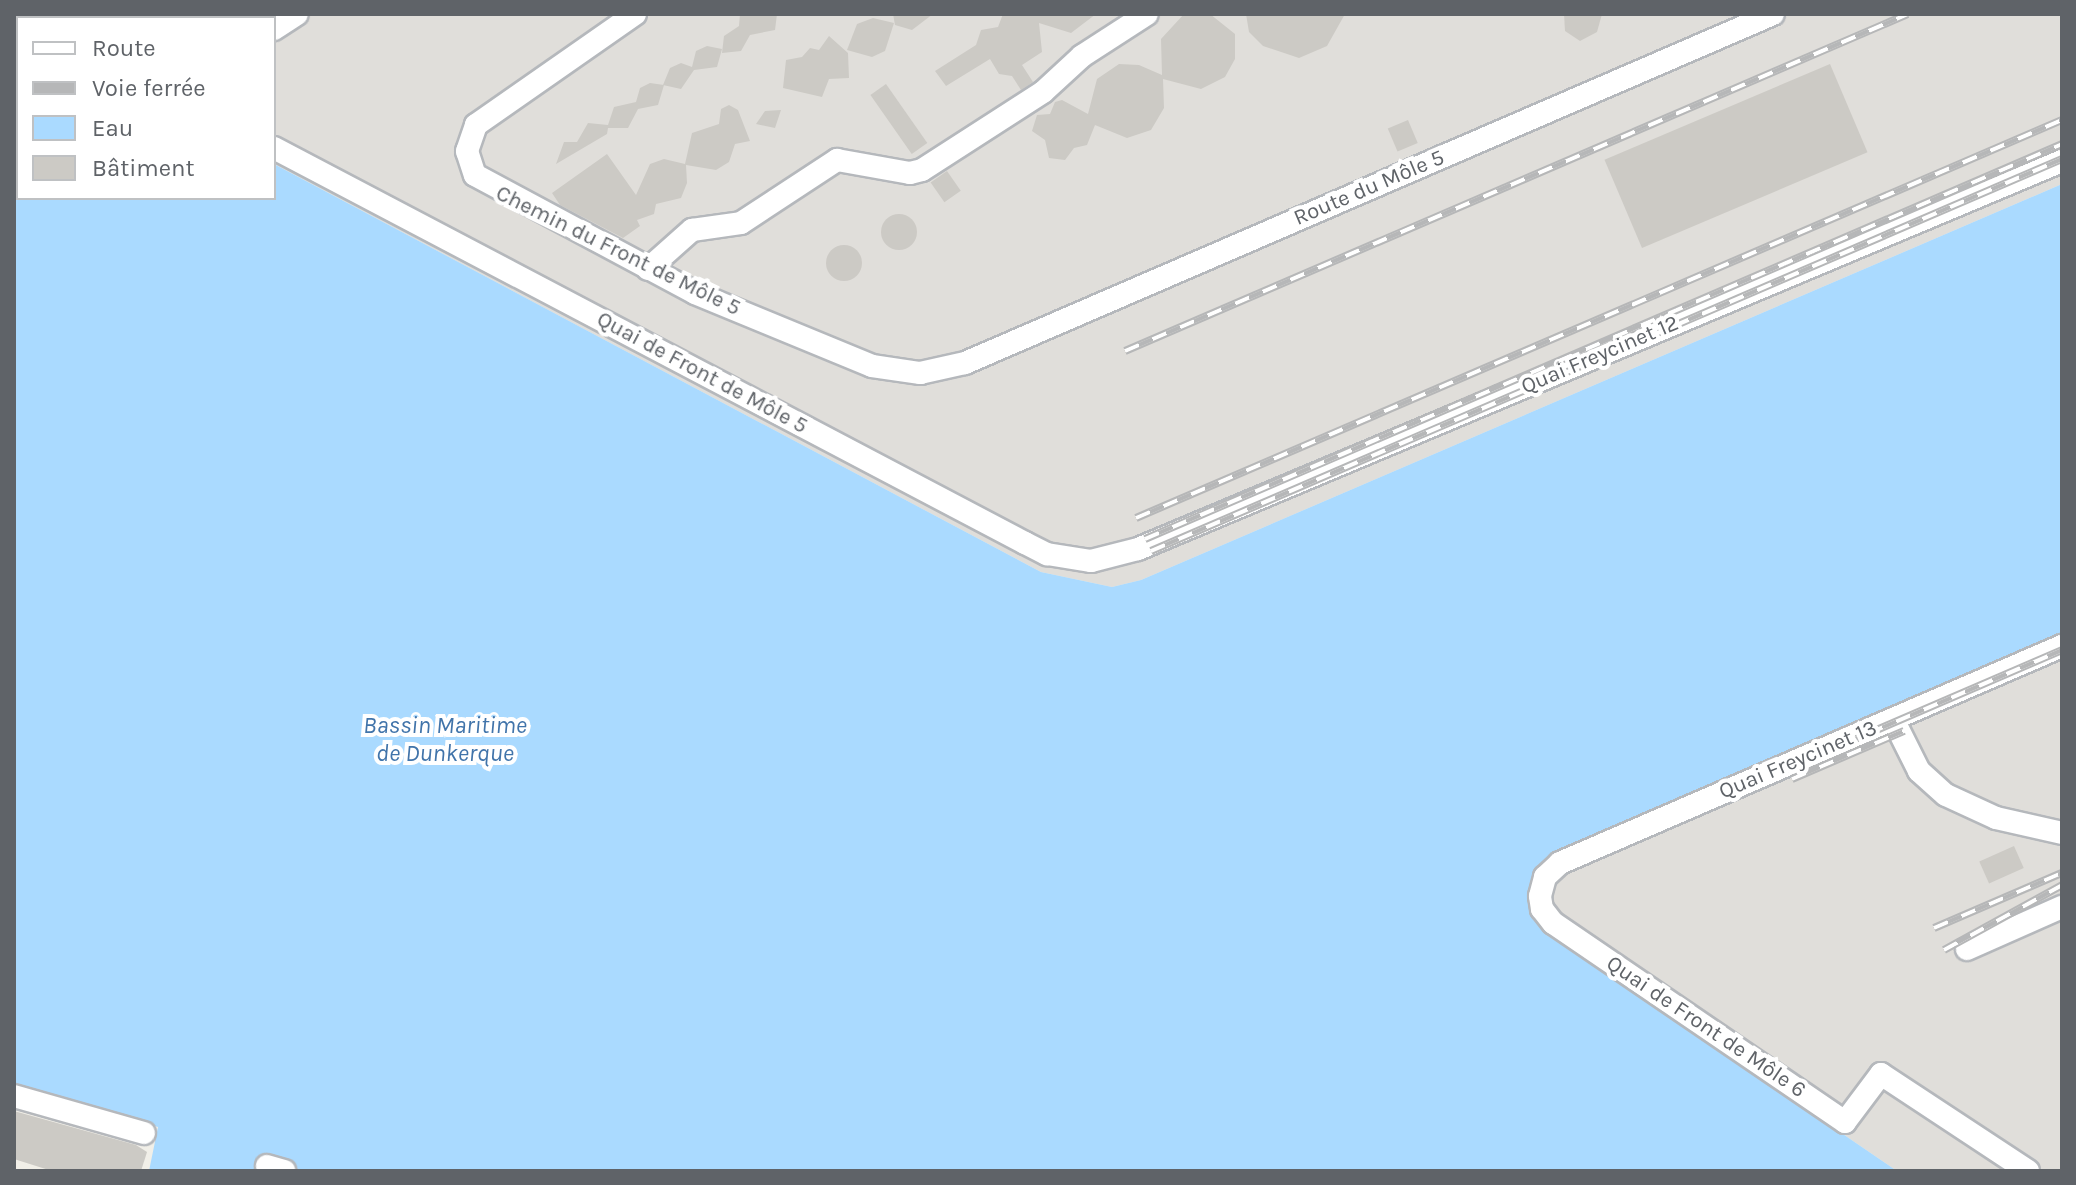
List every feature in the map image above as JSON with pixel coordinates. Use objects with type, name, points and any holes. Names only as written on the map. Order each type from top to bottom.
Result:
[{"type":"street","points":[[276,28],[297,14]]},
{"type":"street","name":"Chemin du Front de Môle 5","points":[[635,14],[489,113],[472,131],[467,158],[487,185],[648,269],[872,366],[920,373],[965,363]]},
{"type":"street","points":[[648,269],[692,230],[741,223],[837,160],[910,173],[922,170],[1043,92],[1082,56],[1147,14]]},
{"type":"street","name":"Route du Môle 5","points":[[965,363],[1773,14]]},
{"type":"street","name":"Quai de Front de Môle 5","points":[[276,149],[1047,554],[1091,561],[1138,549]]},
{"type":"street","name":"Quai Freycinet 12","points":[[1138,549],[2062,161]]},
{"type":"street","name":"Quai Freycinet 13","points":[[1542,884],[1560,863],[2062,646]]},
{"type":"street","points":[[1893,719],[1919,771],[1946,795],[1996,818],[2062,833]]},
{"type":"street","name":"Quai de Front de Môle 6","points":[[1542,884],[1542,909],[1553,923],[1845,1122],[1881,1074],[2028,1171]]},
{"type":"street","points":[[1967,949],[2062,907]]},
{"type":"street","points":[[14,1096],[144,1133]]},
{"type":"shaded area","points":[[2062,14],[2062,184],[1141,580],[1112,587],[1041,572],[276,165],[274,16]]},
{"type":"shaded area","points":[[2062,632],[2062,1171],[1897,1171],[1548,933],[1535,916],[1540,867],[1562,848]]},
{"type":"water","name":"Bassin Maritime de Dunkerque","points":[[14,14],[277,14],[16,16],[16,200],[276,200],[276,165],[1041,572],[1112,587],[1141,580],[2062,184],[2062,632],[1562,848],[1540,867],[1535,916],[1548,933],[1897,1171],[306,1171],[268,1161],[257,1171],[149,1171],[158,1127],[14,1086]]},
{"type":"building","points":[[740,14],[777,14],[775,30],[750,35],[741,51],[722,53],[724,36],[739,26]]},
{"type":"building","points":[[893,14],[933,14],[912,30],[895,25]]},
{"type":"building","points":[[1003,14],[1096,14],[1071,33],[1039,23],[1042,52],[1022,65],[1033,82],[1021,90],[1012,76],[999,74],[990,59],[946,86],[935,71],[976,45],[981,30],[998,27]]},
{"type":"building","points":[[1184,14],[1210,14],[1235,34],[1235,59],[1225,77],[1201,89],[1163,79],[1164,108],[1151,130],[1127,138],[1095,125],[1087,145],[1074,148],[1065,160],[1049,158],[1045,140],[1032,131],[1037,115],[1050,114],[1055,102],[1062,100],[1088,114],[1097,79],[1119,64],[1139,65],[1162,75],[1161,39]]},
{"type":"building","points":[[1246,14],[1345,14],[1327,46],[1299,58],[1263,46],[1249,32]]},
{"type":"building","points":[[1564,14],[1602,14],[1597,32],[1580,41],[1565,31]]},
{"type":"building","points":[[873,18],[894,23],[885,51],[872,57],[847,50],[857,24]]},
{"type":"building","points":[[829,36],[848,53],[849,78],[829,79],[822,97],[783,88],[786,60],[802,57],[810,48],[819,50]]},
{"type":"building","points":[[707,46],[722,49],[717,67],[694,70],[681,89],[663,85],[670,68],[681,63],[692,67],[696,51]]},
{"type":"building","points":[[1830,64],[1868,152],[1642,248],[1604,160]]},
{"type":"building","points":[[650,83],[664,85],[658,105],[638,109],[628,128],[608,128],[607,134],[556,164],[564,142],[577,142],[588,123],[608,125],[614,107],[636,102],[640,88]]},
{"type":"building","points":[[886,84],[927,143],[912,154],[870,95]]},
{"type":"building","points":[[729,105],[738,110],[750,141],[735,144],[729,162],[716,170],[686,165],[687,183],[681,198],[656,204],[654,214],[637,220],[640,226],[623,238],[560,205],[552,193],[607,154],[636,195],[650,164],[664,159],[685,164],[692,133],[719,124],[721,109]]},
{"type":"building","points":[[781,110],[775,128],[756,124],[765,111]]},
{"type":"building","points":[[1408,120],[1418,143],[1398,152],[1388,129]]},
{"type":"building","points":[[947,171],[961,191],[944,202],[931,182]]},
{"type":"building","points":[[899,214],[912,219],[917,232],[912,245],[899,250],[886,245],[881,232],[886,219]]},
{"type":"building","points":[[844,245],[857,250],[862,263],[857,276],[844,281],[831,276],[826,263],[831,250]]},
{"type":"building","points":[[2014,846],[2024,868],[1989,883],[1979,861]]},
{"type":"building","points":[[14,1111],[136,1145],[147,1152],[141,1171],[52,1171],[14,1159]]},
{"type":"railway","points":[[1125,351],[1908,14]]},
{"type":"railway","points":[[1136,518],[2062,120]]},
{"type":"railway","points":[[1145,539],[2062,144]]},
{"type":"railway","points":[[1151,551],[2062,159]]},
{"type":"railway","points":[[1786,769],[2062,650]]},
{"type":"railway","points":[[1792,779],[1904,731]]},
{"type":"railway","points":[[1934,928],[2062,873]]},
{"type":"railway","points":[[1944,950],[2062,885]]}]
